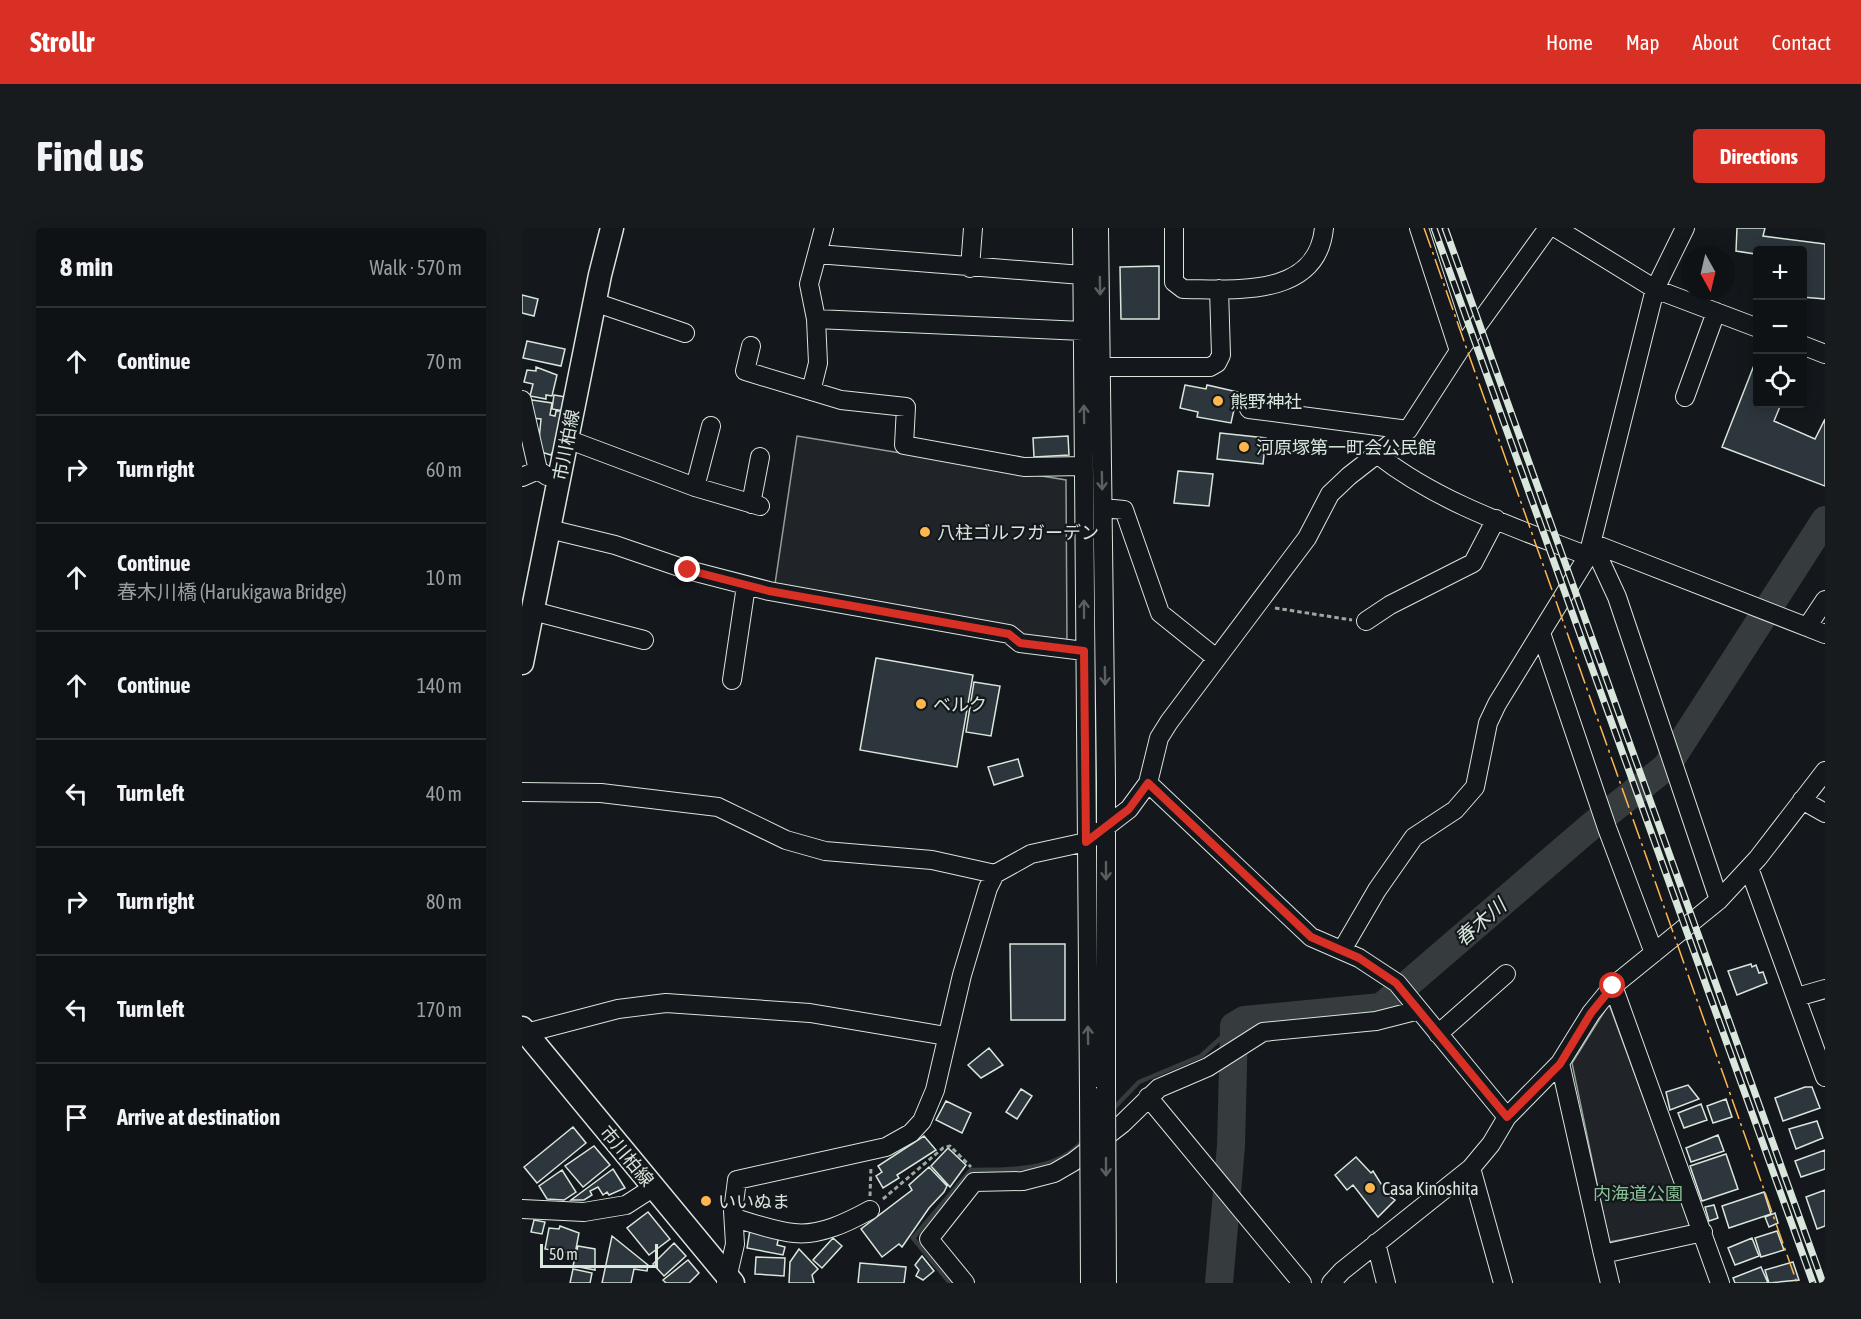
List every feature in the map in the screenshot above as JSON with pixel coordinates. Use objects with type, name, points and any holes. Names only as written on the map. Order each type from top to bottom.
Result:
[{"type":"main road","name":"市川柏線","points":[[522,663],[594,302],[612,228]]},
{"type":"main road","name":"市川柏線","points":[[524,1031],[729,1281]]},
{"type":"street","points":[[811,391],[818,363],[816,319],[809,284],[824,228]]},
{"type":"street","points":[[970,268],[973,228]]},
{"type":"street","points":[[1082,228],[1090,1283]]},
{"type":"street","points":[[1099,228],[1106,827],[1107,1283]]},
{"type":"street","points":[[1174,228],[1174,282],[1183,289],[1255,289],[1288,279],[1312,260],[1324,228]]},
{"type":"street","points":[[1419,228],[1459,351]]},
{"type":"street","points":[[729,1281],[735,1244],[734,1218],[737,1180],[872,1150],[898,1142],[922,1121],[934,1090],[962,975],[988,888],[995,874],[1031,854],[1086,842],[1129,809],[1148,783],[1159,738],[1216,658],[1308,538],[1330,494],[1349,476],[1408,430],[1459,351],[1548,228]]},
{"type":"street","points":[[1556,228],[1655,289],[1753,326]]},
{"type":"street","points":[[1342,950],[1377,890],[1414,837],[1455,810],[1475,787],[1488,723],[1497,704],[1590,550],[1655,289],[1685,228]]},
{"type":"street","points":[[818,254],[970,268],[1082,275]]},
{"type":"street","points":[[1101,367],[1210,366],[1217,363],[1221,354],[1220,289]]},
{"type":"street","points":[[594,302],[685,333]]},
{"type":"street","points":[[1685,397],[1716,312]]},
{"type":"street","points":[[816,319],[1083,332]]},
{"type":"street","points":[[751,346],[745,371],[841,400],[906,407],[904,445],[1024,467],[1084,466]]},
{"type":"street","points":[[1807,347],[1825,354]]},
{"type":"street","points":[[522,400],[530,473],[558,484]]},
{"type":"street","points":[[1249,409],[1408,430]]},
{"type":"street","points":[[695,487],[711,426]]},
{"type":"street","points":[[567,438],[695,487],[756,505],[760,457]]},
{"type":"street","points":[[1378,455],[1410,480],[1496,519],[1746,603],[1825,634]]},
{"type":"street","points":[[1103,508],[1124,510],[1160,613],[1216,658]]},
{"type":"street","points":[[1366,621],[1390,605],[1473,563],[1496,519]]},
{"type":"street","points":[[549,529],[615,545],[688,570],[746,586],[1009,634],[1020,643],[1084,651]]},
{"type":"street","points":[[1590,550],[1617,597],[1668,742],[1719,900]]},
{"type":"street","points":[[732,680],[746,586]]},
{"type":"street","points":[[1807,627],[1825,600]]},
{"type":"street","points":[[533,611],[644,640]]},
{"type":"street","points":[[1541,633],[1607,828],[1654,953]]},
{"type":"street","points":[[1331,1283],[1376,1243],[1471,1168],[1491,1144],[1507,1117],[1560,1064],[1591,1013],[1613,986],[1719,900],[1749,868],[1825,771]]},
{"type":"street","points":[[1148,783],[1311,937],[1359,958],[1396,983],[1507,1117]]},
{"type":"street","points":[[522,792],[601,793],[718,807],[786,840],[825,851],[932,860],[995,874]]},
{"type":"street","points":[[1802,800],[1825,813]]},
{"type":"street","points":[[1749,868],[1825,1077]]},
{"type":"street","points":[[1438,1034],[1506,974]]},
{"type":"street","points":[[1613,986],[1720,1283]]},
{"type":"street","points":[[1797,997],[1825,989]]},
{"type":"street","points":[[524,1031],[618,1009],[666,1003],[810,1013],[946,1036]]},
{"type":"street","points":[[965,1283],[929,1239],[971,1185],[981,1182],[1023,1181],[1054,1173],[1073,1162],[1122,1124],[1159,1088],[1208,1067],[1251,1037],[1284,1028],[1376,1021],[1419,1010]]},
{"type":"street","points":[[1560,1064],[1610,1283]]},
{"type":"street","points":[[1148,1097],[1302,1283]]},
{"type":"street","points":[[1471,1168],[1503,1283]]},
{"type":"street","points":[[522,1209],[584,1212],[626,1204],[654,1187]]},
{"type":"street","points":[[734,1218],[802,1233],[817,1232],[851,1220],[870,1210]]},
{"type":"street","points":[[1603,1254],[1703,1232]]},
{"type":"street","points":[[1376,1243],[1386,1283]]},
{"type":"path","points":[[1259,604],[1366,621]]},
{"type":"path","points":[[870,1210],[943,1148],[950,1146],[969,1163]]},
{"type":"path","points":[[870,1210],[872,1150]]},
{"type":"green space","name":"八柱ゴルフガーデン","points":[[797,436],[1066,480],[1067,643],[775,584]]},
{"type":"green space","name":"内海道公園","points":[[1609,1004],[1691,1227],[1609,1242],[1572,1063]]},
{"type":"building","points":[[1737,228],[1765,228],[1763,236],[1825,244],[1825,299],[1807,297],[1807,246],[1753,246],[1753,254],[1736,251]]},
{"type":"building","points":[[1159,266],[1159,319],[1121,319],[1120,267]]},
{"type":"building","points":[[522,295],[538,299],[534,316],[522,313]]},
{"type":"building","points":[[527,341],[565,349],[561,366],[523,358]]},
{"type":"building","points":[[536,367],[557,375],[552,396],[546,395],[546,399],[530,396],[533,384],[524,382],[527,370],[536,371]]},
{"type":"building","points":[[1753,368],[1753,408],[1779,408],[1774,421],[1815,439],[1825,419],[1825,486],[1722,447]]},
{"type":"building","points":[[1185,385],[1206,389],[1207,385],[1238,392],[1231,423],[1197,417],[1198,412],[1180,408]]},
{"type":"building","points":[[554,395],[566,397],[564,411],[552,409]]},
{"type":"building","points":[[529,401],[552,403],[550,415],[555,416],[556,411],[565,411],[557,452],[553,451],[551,455],[538,451],[541,419],[532,418]]},
{"type":"building","points":[[1220,433],[1266,438],[1263,464],[1217,459]]},
{"type":"building","points":[[1068,436],[1069,455],[1034,457],[1033,438]]},
{"type":"building","points":[[1178,471],[1213,474],[1209,506],[1174,503]]},
{"type":"building","points":[[876,658],[973,675],[957,767],[860,750]]},
{"type":"building","points":[[974,682],[1000,686],[991,736],[966,732]]},
{"type":"building","points":[[1018,759],[1023,776],[994,785],[988,767]]},
{"type":"building","points":[[1010,944],[1065,944],[1065,1020],[1011,1020]]},
{"type":"building","points":[[1751,964],[1752,967],[1756,965],[1759,973],[1763,972],[1767,983],[1737,995],[1728,971]]},
{"type":"building","points":[[989,1048],[1003,1065],[981,1078],[968,1065]]},
{"type":"building","points":[[1688,1085],[1699,1099],[1670,1110],[1666,1092]]},
{"type":"building","points":[[1805,1087],[1812,1087],[1820,1108],[1783,1121],[1775,1098]]},
{"type":"building","points":[[1021,1089],[1032,1096],[1017,1119],[1006,1112]]},
{"type":"building","points":[[1726,1099],[1732,1117],[1713,1123],[1707,1106]]},
{"type":"building","points":[[946,1101],[971,1113],[962,1133],[936,1120]]},
{"type":"building","points":[[1701,1104],[1707,1120],[1684,1128],[1678,1113]]},
{"type":"building","points":[[1817,1121],[1823,1138],[1796,1149],[1789,1129]]},
{"type":"building","points":[[573,1127],[586,1143],[537,1183],[524,1167]]},
{"type":"building","points":[[1718,1135],[1724,1151],[1691,1162],[1686,1148]]},
{"type":"building","points":[[924,1136],[936,1150],[897,1175],[899,1178],[883,1188],[876,1176],[882,1172],[878,1166]]},
{"type":"building","points":[[594,1146],[610,1165],[583,1187],[565,1166]]},
{"type":"building","points":[[948,1148],[966,1165],[950,1187],[931,1166]]},
{"type":"building","points":[[1825,1150],[1825,1169],[1801,1177],[1795,1161]]},
{"type":"building","points":[[1726,1154],[1738,1189],[1702,1201],[1690,1166]]},
{"type":"building","name":"Casa Kinoshita","points":[[1356,1157],[1371,1173],[1373,1171],[1388,1195],[1395,1200],[1378,1217],[1353,1185],[1347,1190],[1335,1175]]},
{"type":"building","points":[[929,1167],[947,1186],[944,1192],[929,1208],[902,1247],[899,1244],[882,1257],[861,1229],[912,1190],[909,1185]]},
{"type":"building","points":[[613,1169],[625,1188],[609,1195],[607,1192],[603,1195],[598,1187],[590,1191],[592,1195],[584,1200],[571,1200]]},
{"type":"building","points":[[562,1170],[576,1192],[564,1200],[547,1199],[539,1186]]},
{"type":"building","points":[[1825,1190],[1825,1226],[1817,1229],[1806,1197]]},
{"type":"building","points":[[1764,1192],[1771,1214],[1729,1228],[1722,1206]]},
{"type":"building","points":[[1714,1205],[1718,1218],[1709,1221],[1705,1207]]},
{"type":"building","points":[[648,1212],[670,1239],[649,1255],[627,1228]]},
{"type":"building","points":[[1775,1213],[1778,1223],[1769,1227],[1765,1217]]},
{"type":"building","points":[[534,1220],[545,1222],[542,1234],[531,1232]]},
{"type":"building","points":[[560,1226],[579,1233],[575,1254],[545,1249],[549,1228],[559,1229]]},
{"type":"building","points":[[750,1230],[779,1236],[777,1245],[785,1247],[783,1255],[747,1248]]},
{"type":"building","points":[[1777,1231],[1784,1250],[1761,1257],[1755,1238]]},
{"type":"building","points":[[612,1236],[648,1265],[647,1271],[634,1269],[631,1283],[602,1283]]},
{"type":"building","points":[[833,1238],[842,1246],[822,1268],[813,1260]]},
{"type":"building","points":[[1752,1238],[1759,1256],[1735,1265],[1728,1248]]},
{"type":"building","points":[[674,1243],[686,1256],[664,1276],[653,1264]]},
{"type":"building","points":[[578,1246],[595,1249],[595,1270],[573,1266]]},
{"type":"building","points":[[799,1249],[818,1269],[812,1275],[814,1283],[789,1283],[790,1262]]},
{"type":"building","points":[[922,1256],[934,1271],[923,1280],[916,1276],[919,1270],[915,1265]]},
{"type":"building","points":[[756,1257],[785,1258],[784,1276],[755,1274]]},
{"type":"building","points":[[688,1260],[699,1273],[689,1283],[666,1283],[663,1280]]},
{"type":"building","points":[[1793,1262],[1799,1280],[1769,1283],[1765,1270]]},
{"type":"building","points":[[860,1263],[906,1267],[904,1283],[858,1283]]},
{"type":"building","points":[[1761,1267],[1768,1283],[1735,1283],[1733,1278]]},
{"type":"building","points":[[573,1269],[592,1273],[590,1283],[570,1283]]},
{"type":"waterway","name":"春木川","points":[[1219,1283],[1231,1146],[1234,1026],[1244,1020],[1381,1007],[1590,827],[1666,767],[1825,520]]},
{"type":"waterway","points":[[1111,1111],[1139,1082],[1201,1056],[1234,1026]]},
{"type":"waterway","points":[[950,1283],[913,1238],[971,1170],[1016,1169],[1045,1164],[1058,1159],[1083,1141]]},
{"type":"railway","points":[[1434,228],[1813,1283]]},
{"type":"railway","points":[[1445,228],[1823,1283]]},
{"type":"power","points":[[1424,228],[1797,1283]]},
{"type":"place","name":"熊野神社","points":[[1218,401]]},
{"type":"place","name":"河原塚第一町会公民館","points":[[1244,447]]},
{"type":"place","name":"八柱ゴルフガーデン","points":[[925,532]]},
{"type":"place","name":"ベルク","points":[[921,704]]},
{"type":"place","name":"Casa Kinoshita","points":[[1370,1188]]},
{"type":"place","name":"いいぬま","points":[[706,1201]]},
{"type":"route","points":[[688,570],[769,591],[1009,634],[1020,643],[1084,651],[1086,842],[1129,809],[1148,783],[1175,812],[1311,937],[1359,958],[1396,983],[1507,1117],[1560,1064],[1591,1013],[1613,986]]}]
